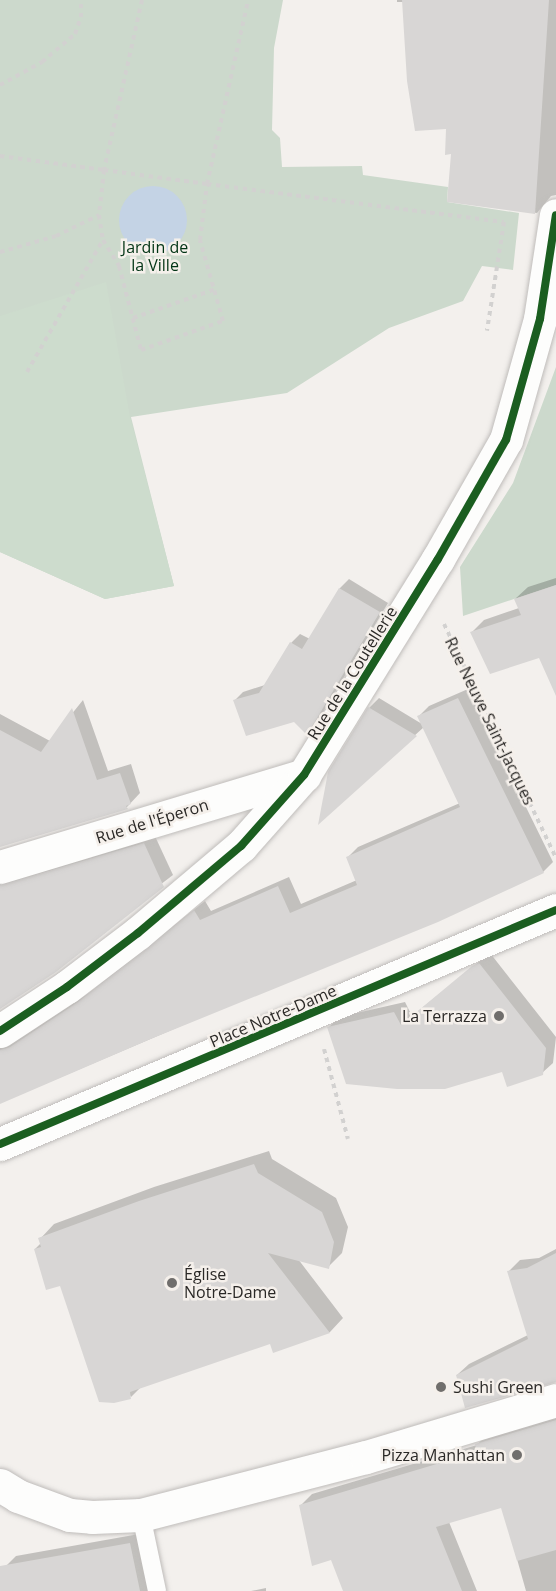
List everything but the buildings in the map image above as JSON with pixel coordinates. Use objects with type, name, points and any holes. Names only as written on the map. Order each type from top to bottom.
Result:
[{"type":"street","name":"Rue de la Coutellerie","points":[[0,1030],[67,987],[146,926],[241,846],[304,775],[424,583],[506,440],[540,319],[556,215]]},
{"type":"street","name":"Rue de l'Éperon","points":[[0,867],[304,775]]},
{"type":"street","name":"Place Notre-Dame","points":[[0,1144],[314,1014],[553,919]]},
{"type":"street","points":[[0,1485],[28,1500],[70,1515],[92,1517],[141,1515],[366,1457],[556,1400]]},
{"type":"lane","points":[[141,1515],[157,1591]]},
{"type":"path","points":[[0,85],[42,62],[75,34],[81,17],[81,0]]},
{"type":"path","points":[[142,0],[104,170],[99,215],[103,240],[119,266],[141,350],[223,321],[216,289],[200,240],[207,184],[248,0]]},
{"type":"path","points":[[0,156],[504,222],[487,331]]},
{"type":"path","points":[[0,252],[56,236],[99,215]]},
{"type":"path","points":[[27,372],[103,240]]},
{"type":"path","points":[[133,318],[216,289]]},
{"type":"path","points":[[314,1014],[348,1139]]},
{"type":"green space","name":"Jardin de la Ville","points":[[0,0],[283,0],[274,48],[272,130],[280,138],[282,167],[362,166],[363,175],[448,187],[447,202],[519,213],[513,270],[482,266],[463,301],[389,328],[287,393],[131,417],[174,586],[105,599],[0,552]]},
{"type":"green space","points":[[106,282],[130,417],[174,586],[105,599],[0,552],[0,316]]},
{"type":"green space","points":[[556,367],[556,585],[463,616],[460,567],[513,483]]},
{"type":"water","points":[[153,186],[166,189],[177,196],[184,207],[187,220],[184,233],[177,244],[166,251],[153,254],[140,251],[129,244],[122,233],[119,220],[122,207],[129,196],[140,189]]},
{"type":"cycle path","points":[[0,1031],[67,987],[138,933],[241,846],[304,775],[438,559],[506,440],[540,319],[556,215]]},
{"type":"cycle path","points":[[0,1144],[556,910]]},
{"type":"place","name":"La Terrazza","points":[[499,1016]]},
{"type":"place","name":"Église Notre-Dame","points":[[172,1283]]},
{"type":"place","name":"Sushi Green","points":[[441,1387]]},
{"type":"place","name":"Pizza Manhattan","points":[[517,1455]]}]
